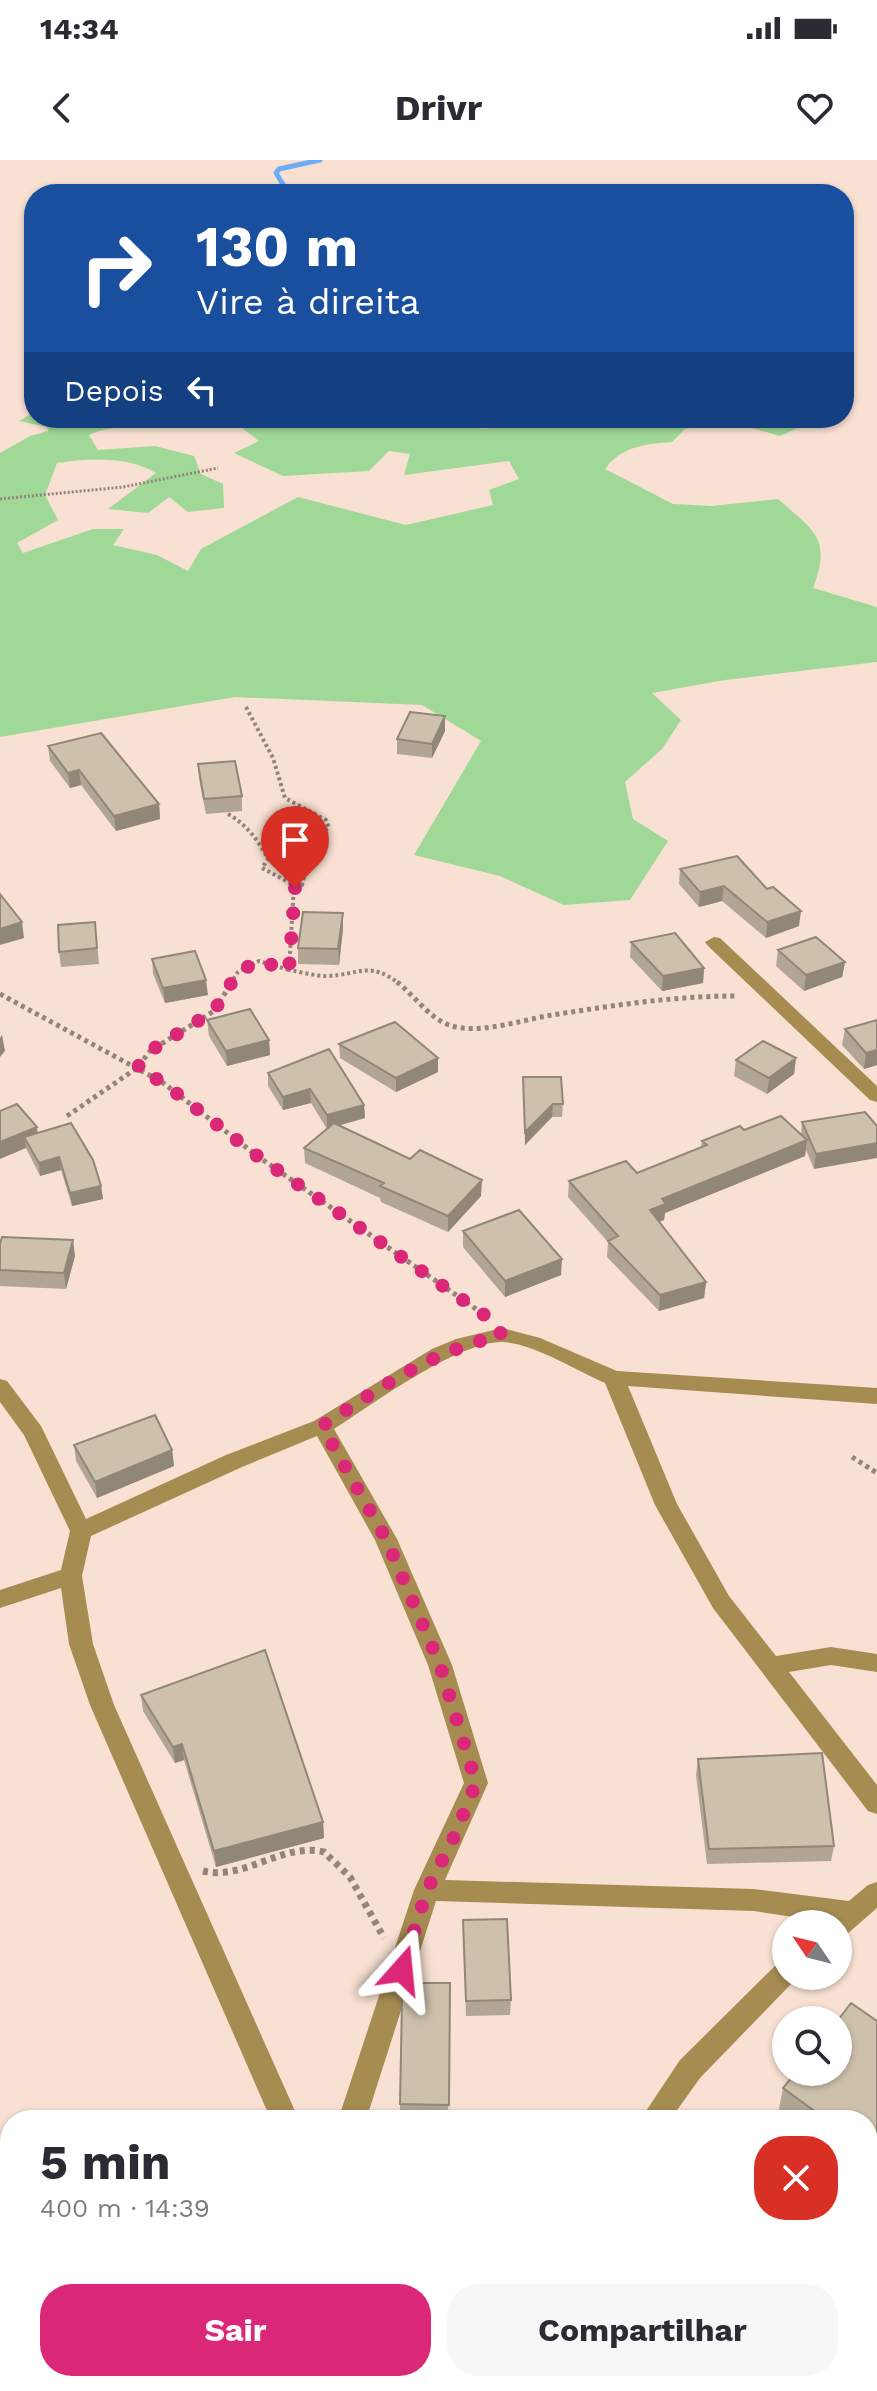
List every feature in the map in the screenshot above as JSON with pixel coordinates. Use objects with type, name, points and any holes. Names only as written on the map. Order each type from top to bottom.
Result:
[{"type":"street","points":[[714,942],[877,1096]]},
{"type":"street","points":[[81,1531],[234,1461],[322,1426],[439,1354],[463,1344],[502,1335],[533,1343],[614,1378],[877,1396]]},
{"type":"street","points":[[614,1378],[666,1505],[721,1602],[877,1804]]},
{"type":"street","points":[[0,1386],[33,1432],[81,1531],[71,1576],[81,1644],[102,1705],[281,2110]]},
{"type":"street","points":[[322,1426],[386,1539],[440,1665],[476,1783],[454,1837],[427,1890],[356,2110]]},
{"type":"street","points":[[0,1599],[71,1576]]},
{"type":"street","points":[[770,1666],[831,1656],[877,1663]]},
{"type":"street","points":[[427,1890],[754,1900],[800,1910]]},
{"type":"street","points":[[852,1915],[877,1893]]},
{"type":"street","points":[[661,2110],[690,2069],[772,1986]]},
{"type":"path","points":[[0,499],[123,487],[218,468]]},
{"type":"path","points":[[246,707],[273,758],[285,798],[326,820],[329,828],[307,841],[297,857],[306,870],[302,885],[295,888]]},
{"type":"path","points":[[228,814],[235,817],[264,850],[268,859],[262,868],[266,873],[284,878],[295,888]]},
{"type":"path","points":[[289,970],[295,888]]},
{"type":"path","points":[[67,1116],[137,1068],[150,1051],[214,1011],[238,972],[259,961],[327,976],[361,969],[386,974],[415,996],[432,1015],[450,1026],[503,1027],[542,1017],[685,996],[734,996],[781,1005]]},
{"type":"path","points":[[0,994],[162,1082],[256,1155],[490,1319],[502,1335]]},
{"type":"path","points":[[852,1457],[877,1473]]},
{"type":"path","points":[[200,1869],[212,1874],[310,1850],[325,1853],[336,1860],[356,1888],[402,1970]]},
{"type":"green space","points":[[47,428],[113,428],[89,435],[98,450],[155,446],[194,456],[201,474],[223,484],[224,508],[188,512],[169,497],[148,513],[108,509],[156,473],[121,461],[57,463],[45,495],[58,520],[17,543],[23,553],[93,529],[124,529],[113,545],[157,555],[188,571],[201,549],[298,497],[406,525],[493,505],[489,490],[519,479],[509,461],[404,475],[410,454],[389,451],[369,471],[283,476],[234,453],[259,441],[242,428],[690,428],[685,429],[672,442],[643,445],[627,451],[605,469],[673,504],[712,506],[778,499],[810,528],[820,546],[821,558],[813,588],[877,607],[877,662],[725,680],[652,693],[681,720],[662,749],[625,782],[633,819],[668,841],[630,900],[564,905],[500,876],[414,855],[481,741],[422,705],[235,697],[0,737],[0,453],[30,436],[48,431]]},
{"type":"green space","points":[[752,428],[798,428],[780,436]]},
{"type":"building","points":[[410,712],[445,716],[432,744],[397,739]]},
{"type":"building","points":[[101,733],[159,804],[114,816],[79,770],[68,773],[48,746]]},
{"type":"building","points":[[235,761],[242,796],[204,799],[198,764]]},
{"type":"building","points":[[737,856],[767,889],[773,887],[801,911],[767,922],[724,886],[700,892],[680,869]]},
{"type":"building","points":[[0,894],[22,922],[0,929]]},
{"type":"building","points":[[303,912],[343,913],[338,949],[298,948]]},
{"type":"building","points":[[95,922],[97,948],[59,952],[58,925]]},
{"type":"building","points":[[675,933],[704,968],[663,976],[631,942]]},
{"type":"building","points":[[816,937],[845,962],[806,975],[778,950]]},
{"type":"building","points":[[195,951],[206,980],[163,988],[152,959]]},
{"type":"building","points":[[250,1009],[269,1040],[226,1051],[207,1020]]},
{"type":"building","points":[[877,1020],[877,1050],[866,1053],[845,1029]]},
{"type":"building","points":[[395,1022],[438,1058],[396,1078],[339,1044]]},
{"type":"building","points":[[763,1041],[796,1058],[769,1078],[736,1060]]},
{"type":"building","points":[[329,1049],[364,1105],[327,1115],[310,1089],[283,1097],[268,1073]]},
{"type":"building","points":[[523,1077],[561,1077],[563,1104],[553,1104],[525,1132]]},
{"type":"building","points":[[17,1104],[37,1127],[0,1142],[0,1111]]},
{"type":"building","points":[[865,1112],[877,1126],[877,1143],[816,1154],[802,1122]]},
{"type":"building","points":[[781,1116],[807,1140],[662,1199],[666,1204],[650,1210],[706,1282],[660,1295],[608,1241],[618,1236],[569,1181],[626,1161],[637,1173],[707,1145],[702,1141],[740,1126],[744,1130]]},
{"type":"building","points":[[71,1123],[93,1160],[101,1186],[70,1193],[59,1157],[39,1163],[24,1137]]},
{"type":"building","points":[[334,1123],[410,1159],[420,1150],[482,1180],[448,1216],[380,1186],[384,1183],[304,1148]]},
{"type":"building","points":[[519,1210],[562,1259],[505,1281],[463,1231]]},
{"type":"building","points":[[2,1237],[73,1240],[64,1273],[0,1270]]},
{"type":"building","points":[[155,1415],[172,1450],[95,1482],[74,1445]]},
{"type":"building","points":[[265,1650],[323,1822],[214,1851],[182,1744],[173,1747],[141,1695]]},
{"type":"building","points":[[822,1753],[834,1846],[709,1849],[698,1759]]},
{"type":"building","points":[[507,1919],[511,2000],[466,2001],[463,1920]]},
{"type":"building","points":[[408,1983],[450,1983],[449,2105],[400,2104],[402,2000]]},
{"type":"building","points":[[851,2003],[877,2021],[877,2110],[813,2110],[783,2088],[852,2086],[852,2006],[849,2006]]},
{"type":"waterway","points":[[283,184],[276,173],[279,169],[320,160]]},
{"type":"route","points":[[295,888],[289,970],[259,961],[238,972],[214,1011],[150,1051],[137,1068],[162,1082],[256,1155],[490,1319],[502,1335],[463,1344],[439,1354],[322,1426],[386,1539],[440,1665],[476,1783],[454,1837],[427,1890],[402,1970]]}]
